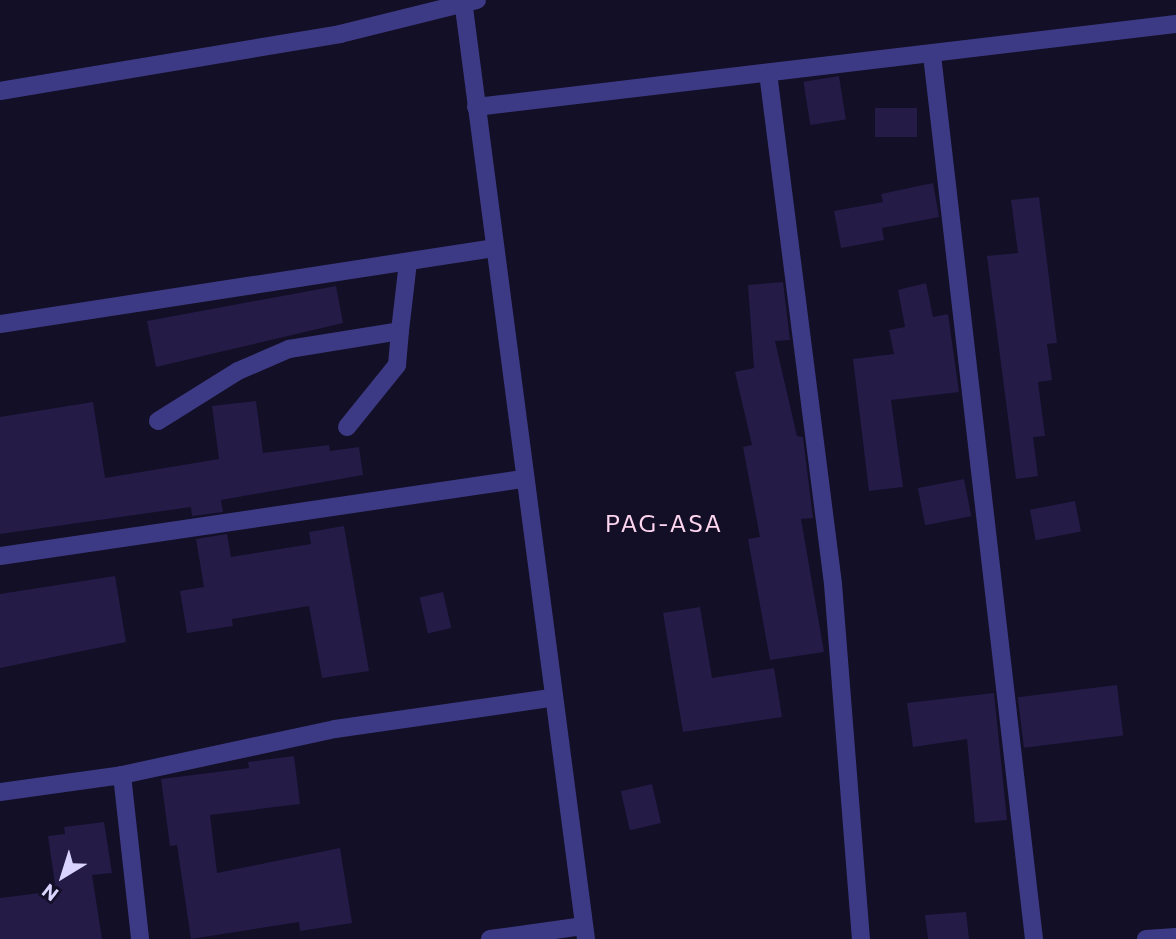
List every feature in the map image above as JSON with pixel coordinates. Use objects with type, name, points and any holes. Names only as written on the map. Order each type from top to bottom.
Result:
[{"type":"street","points":[[0,91],[340,34],[468,1],[476,107],[551,698],[585,932],[490,939]]},
{"type":"street","points":[[476,107],[1176,24]]},
{"type":"street","points":[[932,55],[1034,939]]},
{"type":"street","points":[[768,73],[834,584],[861,939]]},
{"type":"street","points":[[0,324],[495,248]]},
{"type":"street","points":[[347,427],[397,365],[408,262]]},
{"type":"street","points":[[158,421],[238,371],[289,349],[400,331]]},
{"type":"street","points":[[0,556],[523,479]]},
{"type":"street","points":[[0,792],[122,775],[335,729],[551,698]]},
{"type":"street","points":[[122,775],[140,939]]},
{"type":"street","points":[[1146,939],[1176,937]]},
{"type":"building","points":[[839,76],[846,119],[810,125],[803,82]]},
{"type":"building","points":[[875,108],[917,108],[917,137],[875,137]]},
{"type":"building","points":[[933,183],[939,217],[882,228],[884,240],[841,248],[834,211],[883,202],[881,194]]},
{"type":"building","points":[[1039,197],[1057,343],[1047,344],[1052,380],[1038,382],[1045,436],[1033,437],[1038,476],[1016,479],[987,256],[1018,253],[1011,200]]},
{"type":"building","points":[[783,282],[790,340],[775,341],[797,436],[803,437],[813,518],[801,519],[824,652],[770,660],[748,539],[760,537],[743,447],[752,445],[735,372],[754,368],[748,285]]},
{"type":"building","points":[[926,283],[933,317],[948,314],[959,392],[891,400],[903,487],[869,491],[853,359],[894,354],[889,330],[905,327],[898,290]]},
{"type":"building","points":[[336,286],[343,323],[156,367],[147,321]]},
{"type":"building","points":[[256,401],[263,453],[329,445],[330,451],[359,447],[363,475],[221,500],[223,512],[192,516],[191,507],[0,534],[0,417],[93,402],[105,478],[219,459],[212,406]]},
{"type":"building","points":[[964,479],[971,516],[925,525],[918,488]]},
{"type":"building","points":[[1075,501],[1081,531],[1036,540],[1030,510]]},
{"type":"building","points":[[344,526],[369,671],[322,678],[309,606],[232,619],[233,626],[187,633],[180,591],[204,587],[196,539],[227,534],[231,557],[311,544],[309,532]]},
{"type":"building","points":[[115,576],[126,642],[0,668],[0,594]]},
{"type":"building","points":[[443,592],[451,628],[428,633],[420,597]]},
{"type":"building","points":[[700,607],[712,678],[774,668],[782,717],[683,732],[663,613]]},
{"type":"building","points":[[1117,685],[1123,736],[1024,748],[1018,697]]},
{"type":"building","points":[[994,693],[1007,820],[975,823],[967,739],[913,747],[907,703]]},
{"type":"building","points":[[294,756],[300,804],[210,815],[217,873],[340,848],[352,923],[300,931],[299,922],[191,939],[177,845],[170,846],[161,779],[249,768],[248,762]]},
{"type":"building","points":[[652,784],[661,823],[630,830],[621,791]]},
{"type":"building","points":[[104,822],[112,873],[92,875],[102,939],[0,939],[0,898],[56,891],[48,836],[65,834],[64,827]]},
{"type":"building","points":[[966,912],[969,939],[928,939],[925,915]]},
{"type":"district","name":"PAG-ASA","points":[[664,523]]}]
